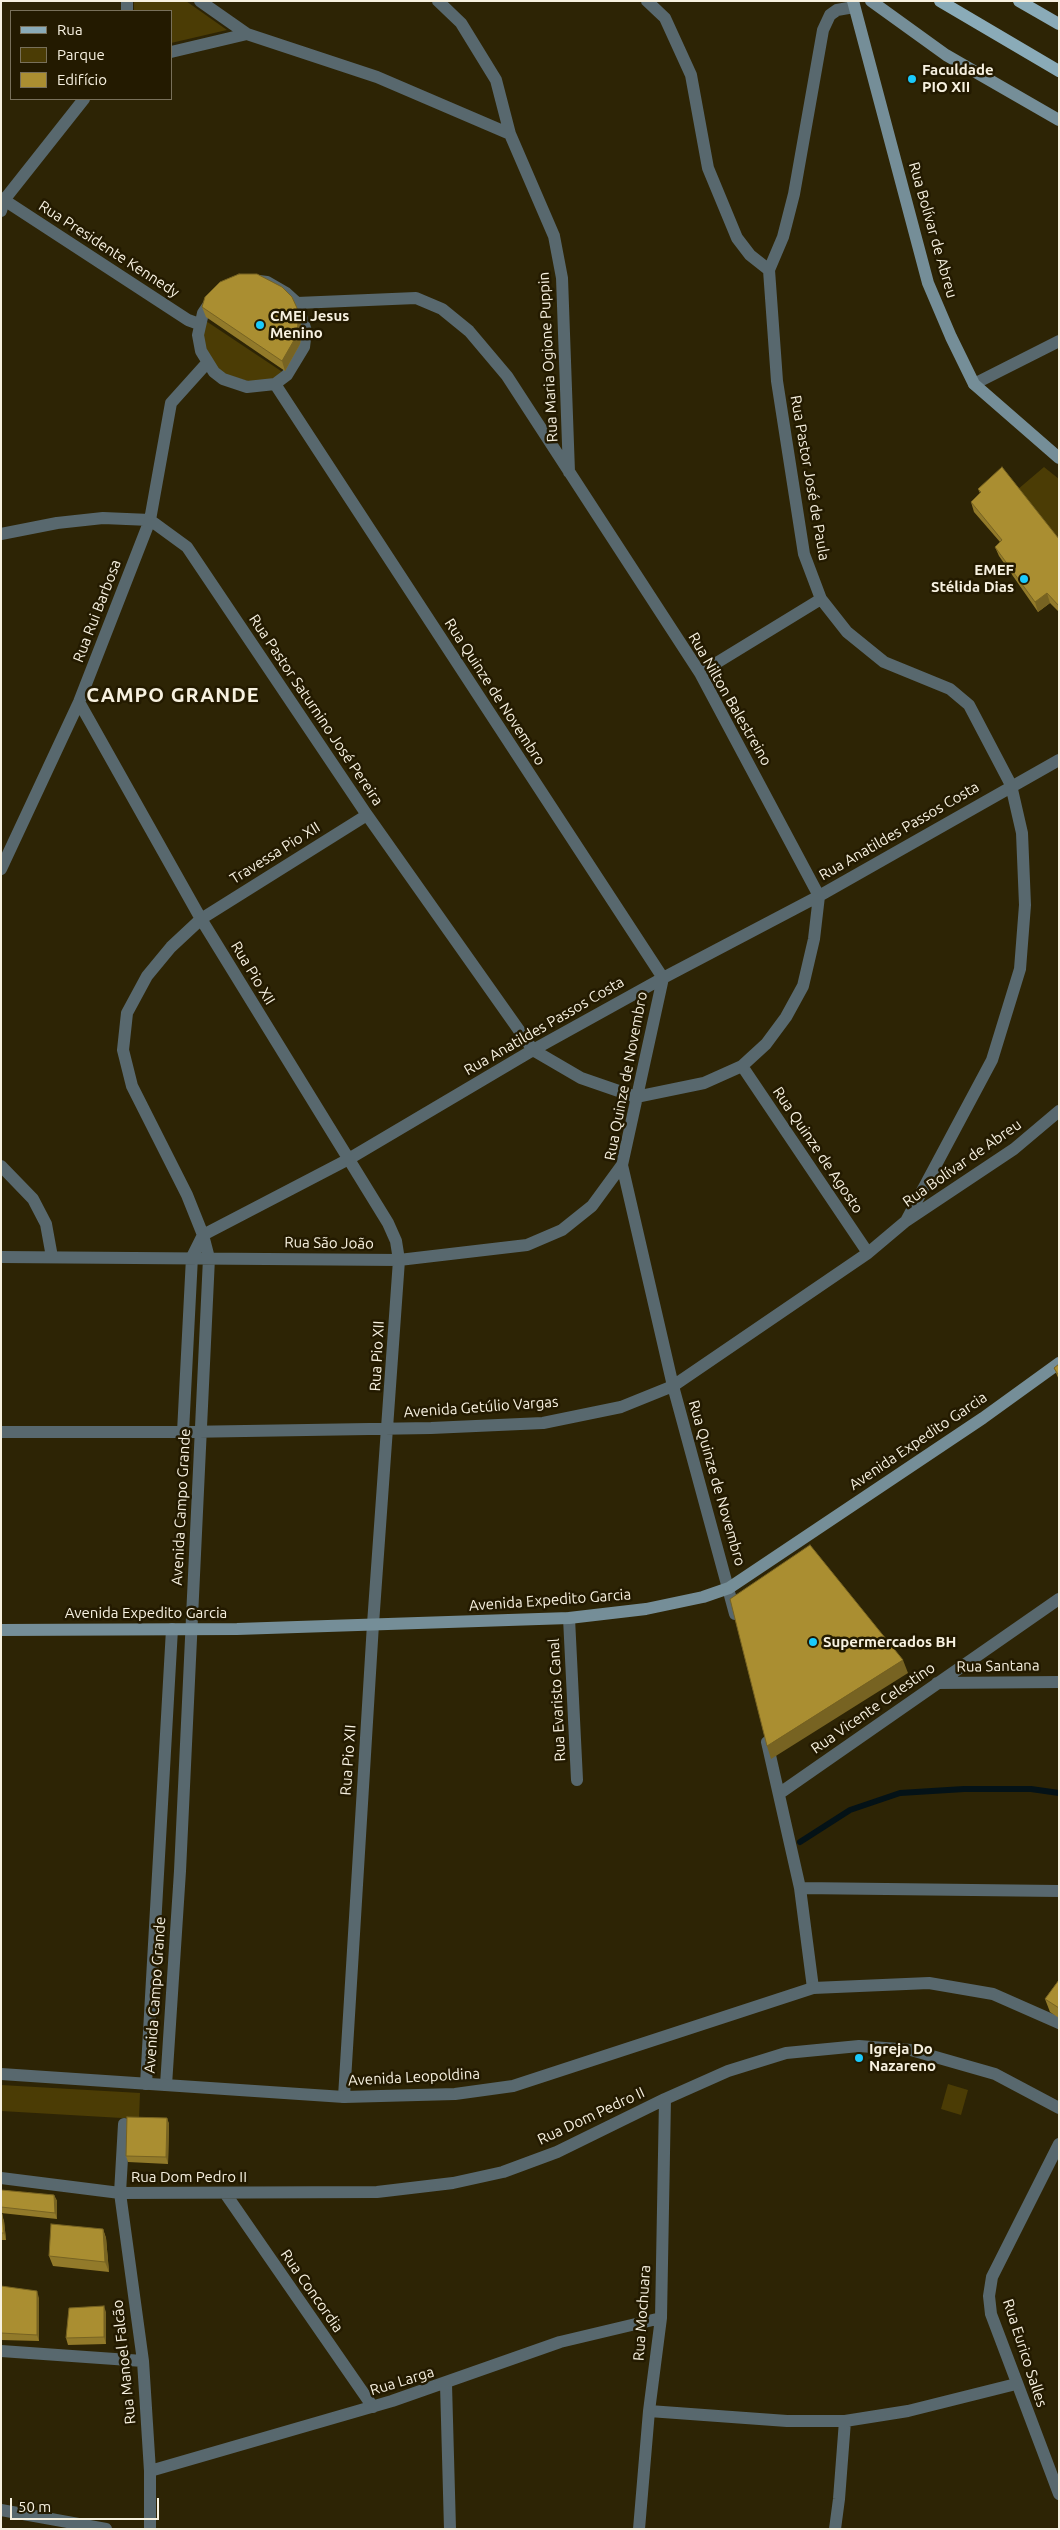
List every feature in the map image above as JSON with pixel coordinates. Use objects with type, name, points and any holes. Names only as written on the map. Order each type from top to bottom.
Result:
[{"type":"main road","points":[[871,1],[946,55],[1059,120]]},
{"type":"main road","points":[[940,1],[1059,71]]},
{"type":"main road","points":[[1019,1],[1059,24]]},
{"type":"main road","name":"Rua Bolívar de Abreu","points":[[854,4],[928,283],[951,338],[974,384],[1059,458]]},
{"type":"main road","name":"Avenida Expedito Garcia","points":[[1,1630],[172,1629],[569,1618],[646,1610],[703,1597],[729,1588],[983,1418],[1059,1363]]},
{"type":"street","points":[[200,1],[247,34],[378,77],[510,134]]},
{"type":"street","name":"Rua Maria Ogione Puppin","points":[[438,1],[461,23],[496,80],[510,134],[554,236],[562,278],[569,472]]},
{"type":"street","points":[[647,1],[665,18],[691,75],[708,168],[737,238],[750,255],[769,270]]},
{"type":"street","name":"Rua Pastor José de Paula","points":[[854,4],[837,10],[830,15],[823,30],[794,194],[783,237],[769,270],[776,382],[804,554],[821,598],[847,632],[884,662],[950,689],[970,705],[1011,786],[1022,833],[1025,896],[1020,969],[992,1060],[906,1221]]},
{"type":"street","points":[[172,52],[247,34]]},
{"type":"street","points":[[2,203],[83,100]]},
{"type":"street","name":"Rua Presidente Kennedy","points":[[2,203],[188,320],[200,324]]},
{"type":"street","points":[[242,281],[267,282],[286,292],[297,304],[306,331],[304,347],[287,375],[275,384],[247,387],[235,384],[223,379],[207,363],[201,351],[200,324],[205,308],[224,288],[242,281]]},
{"type":"street","name":"Rua Nilton Balestreino","points":[[297,304],[416,298],[442,309],[469,330],[507,376],[700,673],[820,896]]},
{"type":"street","points":[[974,384],[1059,341]]},
{"type":"street","name":"Rua Rui Barbosa","points":[[1,869],[79,702],[150,520],[171,403],[207,363]]},
{"type":"street","name":"Rua Quinze de Novembro","points":[[275,384],[663,978],[622,1165],[673,1386],[739,1630]]},
{"type":"street","points":[[1,534],[57,523],[103,518],[150,520]]},
{"type":"street","name":"Rua Pastor Saturnino José Pereira","points":[[150,520],[187,547],[367,815],[533,1050]]},
{"type":"street","points":[[700,673],[821,598]]},
{"type":"street","name":"Rua Pio XII","points":[[79,702],[201,919],[347,1160],[388,1223],[396,1242],[399,1260],[389,1428],[373,1624],[344,2097]]},
{"type":"street","name":"Rua Anatildes Passos Costa","points":[[203,1235],[347,1160],[533,1050],[663,978],[820,896],[1059,760]]},
{"type":"street","name":"Travessa Pio XII","points":[[201,919],[367,815]]},
{"type":"street","points":[[533,1050],[581,1078],[636,1097],[704,1083],[742,1066],[766,1044],[786,1017],[803,986],[814,939],[820,896]]},
{"type":"street","name":"Avenida Campo Grande","points":[[166,2085],[180,1871],[209,1258],[203,1235],[187,1195],[132,1086],[123,1050],[127,1013],[147,976],[171,947],[201,919]]},
{"type":"street","name":"Rua Quinze de Agosto","points":[[742,1066],[868,1253]]},
{"type":"street","name":"Rua Bolívar de Abreu","points":[[906,1221],[1014,1149],[1059,1111]]},
{"type":"street","name":"Rua São João","points":[[1,1257],[399,1260],[527,1245],[562,1230],[592,1206],[622,1165]]},
{"type":"street","points":[[1,1166],[33,1198],[46,1224],[52,1256]]},
{"type":"street","name":"Avenida Getúlio Vargas","points":[[1,1432],[202,1432],[543,1423],[621,1407],[673,1386],[868,1253],[906,1221]]},
{"type":"street","name":"Avenida Campo Grande","points":[[183,1432],[192,1258],[203,1235]]},
{"type":"street","name":"Rua Vicente Celestino","points":[[780,1793],[1059,1598]]},
{"type":"street","name":"Rua Evaristo Canal","points":[[569,1618],[577,1780]]},
{"type":"street","name":"Avenida Campo Grande","points":[[146,2084],[172,1629]]},
{"type":"street","name":"Rua Santana","points":[[938,1683],[1059,1682]]},
{"type":"street","points":[[764,1731],[780,1793],[800,1888],[813,1988]]},
{"type":"street","points":[[158,1870],[180,1871]]},
{"type":"street","points":[[800,1888],[1059,1891]]},
{"type":"street","name":"Avenida Campo Grande","points":[[156,1907],[177,1908]]},
{"type":"street","name":"Avenida Leopoldina","points":[[1,2074],[344,2097],[455,2094],[513,2086],[813,1988],[928,1984],[993,1994],[1059,2023]]},
{"type":"street","name":"Rua Dom Pedro II","points":[[1,2178],[120,2194],[377,2192],[453,2183],[503,2172],[557,2152],[665,2099],[728,2071],[786,2053],[859,2046],[911,2050],[995,2074],[1059,2108]]},
{"type":"street","name":"Rua Mochuara","points":[[639,2529],[649,2411],[661,2318],[665,2099]]},
{"type":"street","name":"Rua Dom Pedro II","points":[[120,2194],[124,2124]]},
{"type":"street","name":"Rua Eurico Salles","points":[[1059,2144],[992,2277],[989,2296],[991,2314],[1059,2494]]},
{"type":"street","name":"Rua Concordia","points":[[225,2192],[373,2407]]},
{"type":"street","name":"Rua Manoel Falcão","points":[[120,2194],[143,2361],[150,2471],[150,2529]]},
{"type":"street","name":"Rua Larga","points":[[150,2471],[373,2407],[446,2384],[560,2342],[661,2318]]},
{"type":"street","points":[[1,2351],[143,2361]]},
{"type":"street","points":[[446,2384],[450,2529]]},
{"type":"street","points":[[649,2411],[787,2422],[845,2421],[908,2412],[1016,2384]]},
{"type":"street","points":[[834,2529],[839,2499],[845,2421]]},
{"type":"street","points":[[1,2510],[106,2529]]},
{"type":"green space","points":[[134,1],[186,1],[227,30],[172,43],[172,10],[134,10]]},
{"type":"green space","points":[[203,319],[284,373],[261,385],[220,373],[203,348]]},
{"type":"green space","points":[[1044,467],[1059,479],[1059,544],[1017,490]]},
{"type":"green space","points":[[948,2084],[968,2090],[961,2115],[941,2109]]},
{"type":"green space","points":[[1,2085],[140,2093],[139,2119],[1,2111]]},
{"type":"building","name":"CMEI Jesus Menino","points":[[239,274],[257,274],[282,287],[292,297],[297,308],[297,335],[282,361],[202,307],[205,297],[220,282]]},
{"type":"building","points":[[1002,467],[1059,539],[1059,606],[1047,593],[1035,602],[995,547],[1002,540],[971,502],[981,492],[978,489]]},
{"type":"building","points":[[1059,1364],[1059,1376],[1054,1368]]},
{"type":"building","name":"Supermercados BH","points":[[810,1545],[903,1660],[767,1746],[730,1599]]},
{"type":"building","points":[[1059,1980],[1059,2008],[1045,1999]]},
{"type":"building","points":[[127,2117],[167,2118],[166,2157],[126,2156]]},
{"type":"building","points":[[1,2190],[54,2195],[55,2213],[1,2207]]},
{"type":"building","points":[[2,2214],[4,2233],[1,2233]]},
{"type":"building","points":[[51,2224],[103,2229],[105,2262],[49,2256]]},
{"type":"building","points":[[1,2286],[37,2291],[37,2335],[1,2333]]},
{"type":"building","points":[[104,2306],[104,2337],[66,2338],[69,2308]]},
{"type":"waterway","points":[[800,1842],[850,1810],[900,1793],[964,1789],[1031,1789],[1059,1793]]},
{"type":"place","name":"Faculdade PIO XII","points":[[912,79]]},
{"type":"place","name":"CMEI Jesus Menino","points":[[260,325]]},
{"type":"place","name":"EMEF Stélida Dias","points":[[1024,579]]},
{"type":"place","name":"Supermercados BH","points":[[813,1642]]},
{"type":"place","name":"Igreja Do Nazareno","points":[[859,2058]]},
{"type":"district","name":"CAMPO GRANDE","points":[[173,695]]}]
